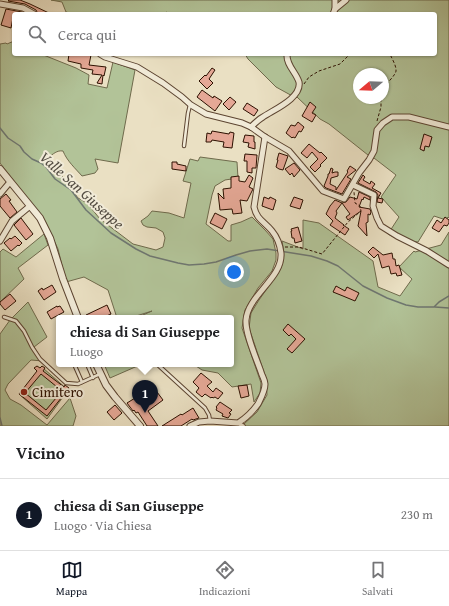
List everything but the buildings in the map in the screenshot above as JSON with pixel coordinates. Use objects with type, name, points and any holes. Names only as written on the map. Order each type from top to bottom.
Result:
[{"type":"street","points":[[334,12],[335,0]]},
{"type":"street","points":[[334,12],[346,0]]},
{"type":"street","points":[[0,4],[23,8],[30,12]]},
{"type":"street","points":[[103,56],[137,67],[163,83],[190,105],[206,114],[242,123],[251,127],[289,151],[323,191],[344,199],[374,151],[377,130],[383,122],[392,117],[409,117],[449,127]]},
{"type":"street","points":[[251,127],[262,118],[286,103],[295,95],[299,88],[298,82],[286,59],[287,56]]},
{"type":"street","points":[[238,423],[255,408],[262,396],[265,384],[246,327],[247,313],[277,270],[281,256],[279,244],[272,231],[259,219],[254,207],[265,137]]},
{"type":"street","points":[[0,169],[40,218],[50,238],[62,279],[77,315]]},
{"type":"street","points":[[0,194],[10,182]]},
{"type":"street","points":[[353,185],[374,195],[373,206],[376,218],[381,226],[449,265]]},
{"type":"street","points":[[0,241],[12,222],[30,206]]},
{"type":"street","points":[[97,367],[106,385],[140,426]]},
{"type":"street","points":[[190,426],[199,422],[210,421],[238,423],[243,426]]},
{"type":"lane","points":[[184,146],[190,105]]},
{"type":"lane","points":[[4,317],[16,321],[24,331],[40,359],[66,383],[78,384],[100,374]]},
{"type":"lane","points":[[75,367],[82,382]]},
{"type":"lane","points":[[88,367],[92,378]]},
{"type":"lane","points":[[160,367],[205,408],[209,415],[210,421]]},
{"type":"path","points":[[299,88],[309,77],[319,71],[340,64],[348,56]]},
{"type":"path","points":[[389,79],[396,73],[391,56]]},
{"type":"path","points":[[377,130],[381,104]]},
{"type":"path","points":[[280,248],[299,247],[322,254],[348,222],[361,211],[360,206],[355,203],[353,185]]},
{"type":"green space","points":[[51,0],[449,0],[449,218],[448,217],[446,220],[434,216],[418,242],[399,240],[388,234],[399,217],[381,197],[396,175],[329,124],[320,119],[297,97],[296,98],[276,87],[246,56],[437,56],[437,12],[66,12],[62,2]]},
{"type":"green space","points":[[12,42],[12,56],[46,56],[89,75],[88,84],[107,88],[113,62],[135,70],[118,163],[95,159],[98,169],[95,173],[82,176],[69,161],[63,151],[53,154],[48,158],[47,163],[64,178],[78,198],[87,203],[100,219],[133,244],[156,250],[163,247],[165,238],[163,232],[156,228],[143,225],[141,221],[152,211],[169,213],[184,218],[191,183],[183,181],[190,159],[198,161],[200,157],[237,162],[238,178],[225,180],[215,186],[206,224],[228,241],[231,241],[231,225],[252,217],[273,239],[276,260],[272,271],[258,288],[245,310],[242,328],[261,383],[260,393],[254,402],[251,384],[232,387],[218,373],[202,370],[198,367],[234,367],[234,315],[143,315],[152,311],[139,315],[116,315],[108,290],[84,277],[66,282],[58,249],[45,221],[0,163],[0,44],[7,44]]},
{"type":"green space","points":[[303,220],[319,223],[373,261],[378,287],[400,296],[412,279],[399,267],[414,251],[441,245],[449,232],[449,426],[239,426],[244,424],[257,412],[267,395],[266,378],[249,328],[251,313],[280,270],[284,256],[282,241],[303,249]]},
{"type":"green space","points":[[44,234],[48,245],[18,268],[24,279],[0,302],[0,252],[3,249],[16,257]]},
{"type":"green space","points":[[28,302],[47,337],[34,347],[43,361],[31,360],[8,384],[5,390],[10,399],[21,405],[47,425],[70,398],[76,416],[73,426],[0,426],[0,334],[10,320]]},
{"type":"green space","points":[[105,367],[135,367],[110,378]]},
{"type":"green space","points":[[43,368],[68,390],[47,419],[20,395]]},
{"type":"waterway","name":"Valle San Giuseppe","points":[[0,128],[8,138],[20,146],[32,159],[41,163],[55,179],[71,190],[86,210],[111,233],[150,256],[189,265],[216,262],[250,251],[267,249],[311,256],[327,261],[338,266],[363,286],[387,298],[406,305],[434,307],[449,296]]},
{"type":"waterway","points":[[435,307],[449,308]]},
{"type":"waterway","points":[[0,418],[2,426]]},
{"type":"place","name":"Cimitero","points":[[24,392]]},
{"type":"place","name":"chiesa di San Giuseppe","points":[[145,413]]}]
